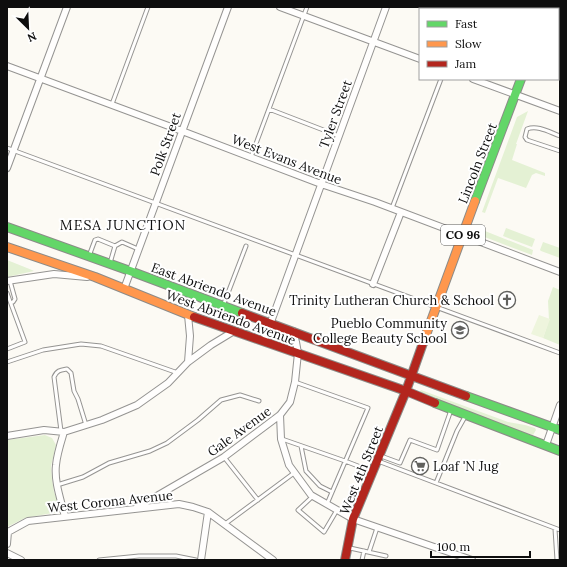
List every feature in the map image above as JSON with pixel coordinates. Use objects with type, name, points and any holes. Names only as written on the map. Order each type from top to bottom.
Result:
[{"type":"main road","name":"Lincoln Street","points":[[406,391],[436,306],[521,80]]},
{"type":"main road","name":"East Abriendo Avenue","points":[[7,227],[293,331],[411,376]]},
{"type":"main road","name":"West Abriendo Avenue","points":[[7,247],[95,277],[188,315],[406,391],[560,451]]},
{"type":"main road","points":[[411,376],[556,428]]},
{"type":"main road","name":"West 4th Street","points":[[345,560],[353,520],[406,391]]},
{"type":"street","points":[[7,168],[67,7]]},
{"type":"street","name":"Polk Street","points":[[124,289],[228,7]]},
{"type":"street","points":[[280,7],[419,59]]},
{"type":"street","name":"Tyler Street","points":[[264,341],[386,7]]},
{"type":"street","name":"West Evans Avenue","points":[[7,66],[182,130],[322,184],[392,208],[560,272]]},
{"type":"street","points":[[477,80],[560,111]]},
{"type":"street","points":[[373,284],[401,212]]},
{"type":"street","points":[[8,281],[54,274],[95,277]]},
{"type":"street","points":[[188,315],[190,336],[188,362]]},
{"type":"street","points":[[7,436],[44,430],[63,432],[102,420],[137,405],[168,383],[188,362],[211,345],[234,331]]},
{"type":"street","name":"Gale Avenue","points":[[134,510],[224,457],[280,415],[290,402],[295,382],[298,353],[293,331]]},
{"type":"street","points":[[546,445],[556,428],[560,406]]},
{"type":"street","points":[[280,415],[280,439],[289,466],[313,496],[353,520],[472,560]]},
{"type":"street","points":[[63,432],[56,466],[57,485],[66,517]]},
{"type":"street","name":"West Corona Avenue","points":[[7,544],[8,533],[28,521],[179,504],[193,506],[208,512],[270,559]]},
{"type":"street","points":[[201,560],[208,512]]},
{"type":"street","points":[[7,553],[21,560]]},
{"type":"lane","points":[[112,104],[148,7]]},
{"type":"lane","points":[[251,157],[307,7]]},
{"type":"lane","points":[[392,208],[441,80]]},
{"type":"lane","points":[[269,109],[339,136]]},
{"type":"lane","points":[[560,136],[532,127],[527,129],[525,137],[527,140],[560,151]]},
{"type":"lane","points":[[7,148],[560,353]]},
{"type":"lane","points":[[89,256],[95,240],[98,239],[115,246]]},
{"type":"lane","points":[[110,264],[115,246],[122,242],[138,249]]},
{"type":"lane","points":[[223,306],[246,246]]},
{"type":"lane","points":[[8,281],[15,299],[11,303]]},
{"type":"lane","points":[[7,293],[25,342],[7,349]]},
{"type":"lane","points":[[7,362],[43,350],[81,344],[101,346],[178,373]]},
{"type":"lane","points":[[63,432],[54,377],[59,370],[68,369],[71,373],[74,391],[86,425]]},
{"type":"lane","points":[[295,382],[368,408],[327,504]]},
{"type":"lane","points":[[57,485],[83,477],[109,463],[150,451],[167,442],[198,420],[221,400],[240,395],[259,401]]},
{"type":"lane","points":[[378,458],[400,463],[410,440],[437,450],[451,409]]},
{"type":"lane","points":[[436,483],[457,431],[466,415]]},
{"type":"lane","points":[[280,439],[345,461],[372,472]]},
{"type":"lane","points":[[301,446],[306,471],[320,486],[332,492]]},
{"type":"lane","points":[[224,457],[258,500]]},
{"type":"lane","points":[[378,458],[436,483],[560,530]]},
{"type":"lane","points":[[225,525],[294,472]]},
{"type":"lane","points":[[313,496],[298,510],[324,532],[337,510]]},
{"type":"lane","points":[[369,552],[378,528]]},
{"type":"lane","points":[[555,528],[557,560]]},
{"type":"lane","points":[[348,548],[386,556]]},
{"type":"lane","points":[[362,560],[364,551]]},
{"type":"lane","points":[[99,560],[139,556],[176,556],[196,560]]},
{"type":"green space","points":[[528,111],[512,160],[545,173],[545,176],[536,173],[532,175],[526,188],[498,178],[485,213],[482,212],[517,117]]},
{"type":"green space","points":[[506,228],[535,239],[532,247],[503,236]]},
{"type":"green space","points":[[485,231],[533,250],[532,255],[482,236]]},
{"type":"green space","points":[[543,242],[560,248],[560,258],[541,251]]},
{"type":"green space","points":[[7,260],[32,270],[34,271],[7,277]]},
{"type":"green space","points":[[553,287],[560,290],[560,345],[543,338],[549,320],[548,301]]},
{"type":"green space","points":[[539,315],[550,319],[543,338],[531,334]]},
{"type":"green space","points":[[421,390],[508,422],[525,425],[535,428],[536,430],[533,435],[525,433],[419,393]]},
{"type":"green space","points":[[45,435],[52,438],[56,445],[51,466],[54,492],[59,505],[57,509],[58,512],[25,518],[7,527],[7,440]]},
{"type":"traffic: fast","points":[[475,201],[521,80]]},
{"type":"traffic: fast","points":[[7,227],[242,313]]},
{"type":"traffic: fast","points":[[466,396],[560,430]]},
{"type":"traffic: fast","points":[[435,403],[560,451]]},
{"type":"traffic: slow","points":[[423,343],[475,201]]},
{"type":"traffic: slow","points":[[7,247],[95,277],[194,317]]},
{"type":"traffic: jam","points":[[242,313],[466,396]]},
{"type":"traffic: jam","points":[[194,317],[406,391],[435,403]]},
{"type":"traffic: jam","points":[[345,560],[353,519],[406,391],[423,343]]},
{"type":"place","name":"Trinity Lutheran Church & School","points":[[507,300]]},
{"type":"place","name":"Pueblo Community College Beauty School","points":[[460,330]]},
{"type":"place","name":"Loaf 'N Jug","points":[[420,466]]},
{"type":"district","name":"MESA JUNCTION","points":[[123,225]]}]
